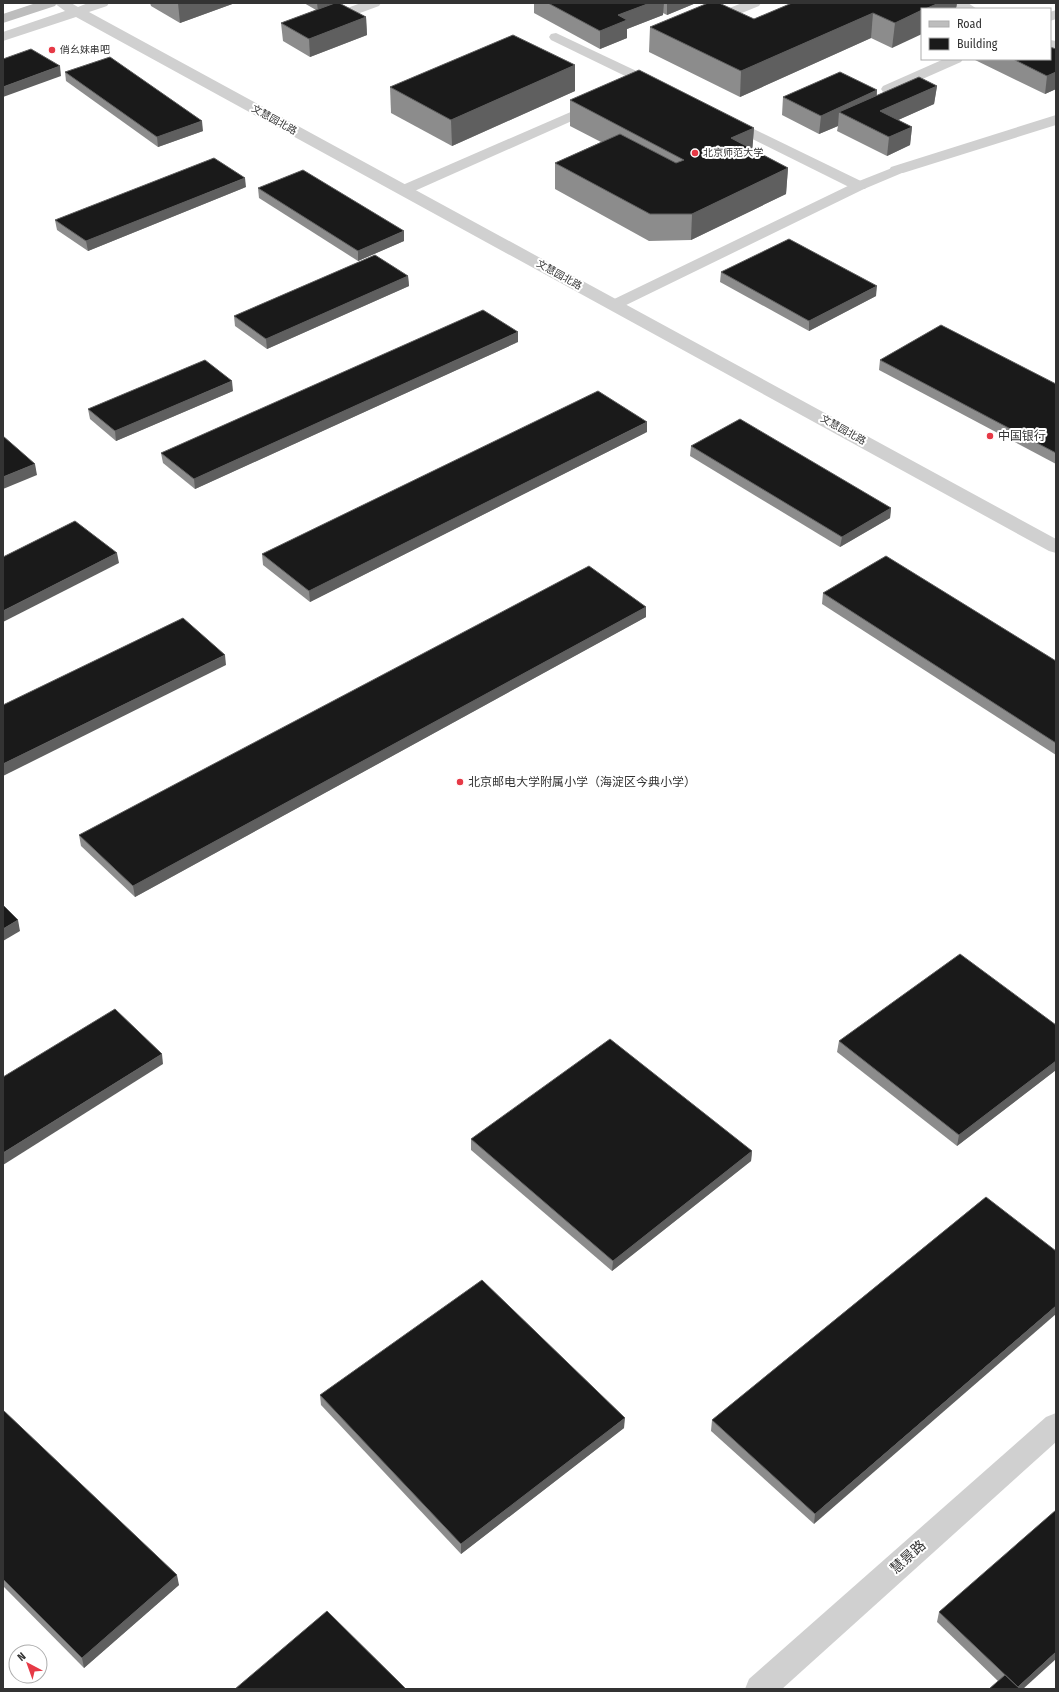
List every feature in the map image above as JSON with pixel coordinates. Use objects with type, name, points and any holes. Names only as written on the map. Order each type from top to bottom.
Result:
[{"type":"main road","points":[[3,19],[50,3]]},
{"type":"street","name":"文慧园北路","points":[[61,3],[1056,547]]},
{"type":"street","points":[[3,37],[102,3]]},
{"type":"street","points":[[314,25],[374,3]]},
{"type":"street","points":[[695,27],[754,3]]},
{"type":"street","points":[[957,3],[968,8]]},
{"type":"street","points":[[556,37],[670,92]]},
{"type":"street","points":[[888,89],[954,60]]},
{"type":"street","points":[[627,91],[649,82]]},
{"type":"street","points":[[404,190],[606,100]]},
{"type":"street","points":[[713,114],[858,186]]},
{"type":"street","points":[[897,170],[1056,120]]},
{"type":"street","name":"慧景路","points":[[760,1689],[1056,1425]]},
{"type":"lane","points":[[614,305],[858,186],[897,170]]},
{"type":"building","points":[[335,3],[339,3],[366,17],[309,39],[281,23]]},
{"type":"building","points":[[548,3],[650,3],[618,15],[627,20],[600,31]]},
{"type":"building","points":[[708,3],[719,3],[754,19],[792,3],[939,3],[927,8],[921,8],[921,10],[895,23],[873,13],[741,71],[650,27]]},
{"type":"building","points":[[513,35],[575,65],[451,120],[390,87]]},
{"type":"building","points":[[1051,47],[1056,49],[1056,72],[1047,76],[1015,60],[1051,60]]},
{"type":"building","points":[[31,49],[60,66],[3,87],[3,59]]},
{"type":"building","points":[[110,57],[202,121],[157,137],[65,72]]},
{"type":"building","points":[[639,70],[754,128],[731,138],[788,168],[692,214],[650,214],[555,163],[620,134],[676,163],[684,160],[570,100]]},
{"type":"building","points":[[840,72],[877,90],[821,116],[783,97]]},
{"type":"building","points":[[919,77],[937,86],[880,111],[912,127],[889,137],[839,112]]},
{"type":"building","points":[[214,158],[245,178],[86,241],[55,220]]},
{"type":"building","points":[[303,170],[404,231],[358,251],[258,188]]},
{"type":"building","points":[[789,239],[877,286],[809,321],[721,272]]},
{"type":"building","points":[[375,255],[408,276],[266,339],[234,316]]},
{"type":"building","points":[[483,310],[518,332],[194,479],[161,453]]},
{"type":"building","points":[[941,325],[1056,384],[1056,453],[880,360]]},
{"type":"building","points":[[205,360],[232,381],[115,431],[88,409]]},
{"type":"building","points":[[598,391],[647,422],[309,591],[262,554]]},
{"type":"building","points":[[740,419],[891,508],[842,537],[691,446]]},
{"type":"building","points":[[3,436],[35,464],[3,477]]},
{"type":"building","points":[[75,521],[117,553],[3,611],[3,557]]},
{"type":"building","points":[[886,556],[1056,661],[1056,743],[823,593]]},
{"type":"building","points":[[589,566],[646,607],[133,886],[79,835]]},
{"type":"building","points":[[183,618],[225,655],[3,764],[3,705]]},
{"type":"building","points":[[3,905],[18,920],[3,929]]},
{"type":"building","points":[[960,954],[1056,1025],[1056,1061],[959,1135],[839,1041]]},
{"type":"building","points":[[115,1009],[162,1054],[3,1153],[3,1077]]},
{"type":"building","points":[[610,1039],[752,1151],[613,1261],[471,1139]]},
{"type":"building","points":[[986,1197],[1056,1251],[1056,1306],[815,1514],[712,1420]]},
{"type":"building","points":[[482,1280],[625,1418],[461,1544],[320,1395]]},
{"type":"building","points":[[3,1410],[177,1575],[82,1658],[3,1579]]},
{"type":"building","points":[[1056,1510],[1056,1652],[1018,1687],[939,1612]]},
{"type":"building","points":[[327,1611],[406,1689],[235,1689]]},
{"type":"building","points":[[1005,1675],[1020,1689],[989,1689]]},
{"type":"place","name":"俏幺妹串吧","points":[[52,50]]},
{"type":"place","name":"北京师范大学","points":[[695,153]]},
{"type":"place","name":"中国银行","points":[[990,436]]},
{"type":"place","name":"北京邮电大学附属小学（海淀区今典小学）","points":[[460,782]]}]
